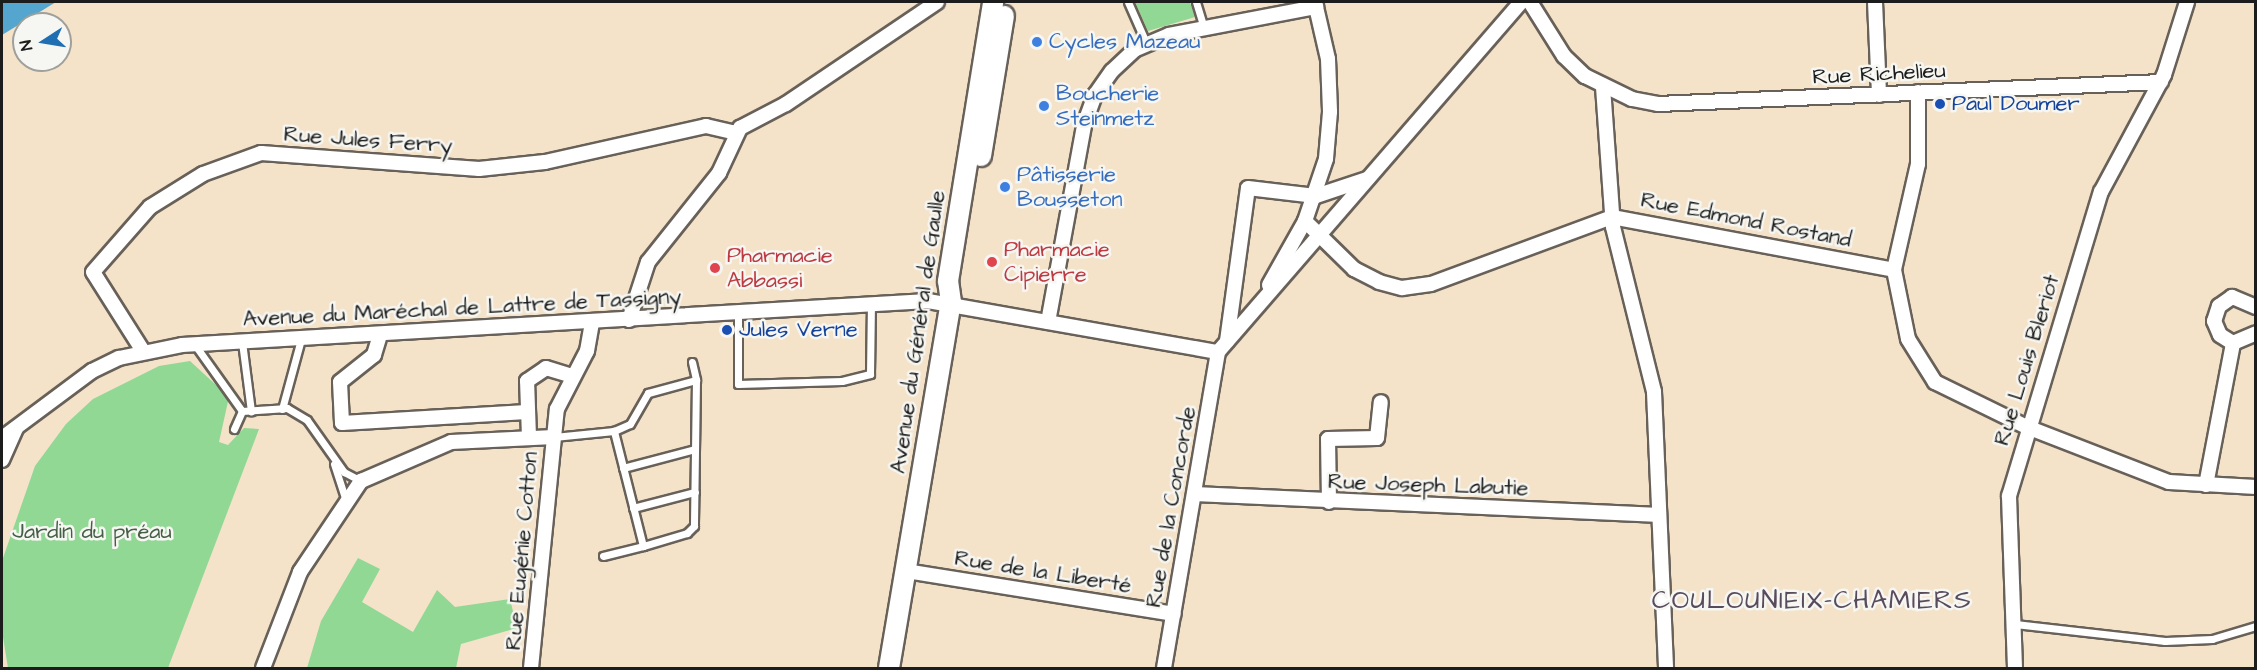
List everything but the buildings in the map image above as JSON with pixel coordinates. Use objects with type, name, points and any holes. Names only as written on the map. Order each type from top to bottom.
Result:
[{"type":"main road","name":"Avenue du Général de Gaulle","points":[[889,669],[951,302],[948,281],[993,2]]},
{"type":"main road","points":[[951,302],[960,282],[1006,2]]},
{"type":"street","points":[[629,320],[648,262],[719,173],[736,133],[922,5],[937,2]]},
{"type":"street","points":[[1223,347],[1260,301],[1320,240],[1368,178],[1521,2]]},
{"type":"street","points":[[1530,2],[1564,56],[1603,87],[1612,217],[1654,392],[1666,669]]},
{"type":"street","points":[[1875,2],[1880,95]]},
{"type":"street","name":"Rue Louis Bleriot","points":[[2014,669],[2015,624],[2008,496],[2027,427],[2101,192],[2161,81],[2187,2]]},
{"type":"street","points":[[1048,322],[1084,125],[1095,95],[1112,71],[1147,45],[1204,28],[1316,4],[1328,59],[1330,112],[1316,196],[1305,221],[1260,301]]},
{"type":"street","name":"Rue Richelieu","points":[[1603,87],[1658,104],[2161,81]]},
{"type":"street","points":[[1918,92],[1918,164],[1894,270],[1908,339],[1935,382],[2027,427],[2169,482],[2256,487]]},
{"type":"street","name":"Rue Jules Ferry","points":[[143,351],[93,272],[150,207],[203,174],[261,153],[479,168],[545,162],[706,126],[736,133]]},
{"type":"street","points":[[1316,196],[1368,178]]},
{"type":"street","name":"Rue de la Concorde","points":[[1164,669],[1223,347],[1248,188],[1316,196]]},
{"type":"street","name":"Rue Edmond Rostand","points":[[1305,221],[1320,240],[1379,282],[1419,288],[1612,217],[1894,270]]},
{"type":"street","points":[[2233,343],[2216,328],[2219,306],[2240,297],[2256,307]]},
{"type":"street","name":"Avenue du Maréchal de Lattre de Tassigny","points":[[2,438],[92,371],[143,351],[195,345],[951,302],[1048,322],[1223,347]]},
{"type":"street","name":"Rue Eugénie Cotton","points":[[531,669],[554,437],[562,394],[587,351],[592,322]]},
{"type":"street","points":[[2233,343],[2256,333]]},
{"type":"street","points":[[380,334],[374,355],[340,382],[342,423],[527,412]]},
{"type":"street","points":[[2206,484],[2233,343]]},
{"type":"street","points":[[529,437],[527,412],[531,375],[555,368],[572,376]]},
{"type":"street","points":[[1329,502],[1328,439],[1377,438],[1381,402]]},
{"type":"street","points":[[2,460],[16,428]]},
{"type":"street","points":[[263,669],[300,572],[361,481],[451,442],[554,437]]},
{"type":"street","name":"Rue Joseph Labutie","points":[[1196,494],[1329,502],[1659,515]]},
{"type":"street","name":"Rue de la Liberté","points":[[906,572],[1174,614]]},
{"type":"lane","points":[[1128,2],[1147,45]]},
{"type":"lane","points":[[1196,2],[1204,28]]},
{"type":"lane","points":[[738,313],[738,384],[842,381],[870,374],[871,305]]},
{"type":"lane","points":[[282,409],[301,339]]},
{"type":"lane","points":[[242,342],[251,411]]},
{"type":"lane","points":[[195,345],[242,411]]},
{"type":"lane","points":[[603,556],[643,546],[694,526],[696,380],[692,362]]},
{"type":"lane","points":[[554,437],[614,431],[630,424],[648,393],[696,380]]},
{"type":"lane","points":[[242,411],[282,409],[307,420],[344,472],[361,481]]},
{"type":"lane","points":[[234,429],[242,411]]},
{"type":"lane","points":[[614,431],[643,546]]},
{"type":"lane","points":[[318,436],[346,502]]},
{"type":"lane","points":[[623,468],[695,449]]},
{"type":"lane","points":[[633,508],[695,492]]},
{"type":"lane","points":[[2015,624],[2165,641],[2212,639],[2256,626]]},
{"type":"green space","points":[[1135,2],[1190,2],[1195,17],[1148,31]]},
{"type":"green space","name":"Jardin du préau","points":[[190,361],[229,397],[219,442],[228,445],[244,428],[259,429],[168,668],[8,668],[2,631],[2,561],[35,466],[66,424],[93,399],[159,366]]},
{"type":"green space","points":[[358,558],[380,569],[362,602],[413,632],[437,590],[455,607],[510,599],[517,628],[461,644],[456,668],[307,668],[321,621]]},
{"type":"water","points":[[2,2],[56,2],[40,12],[12,12],[12,29],[2,35]]},
{"type":"place","name":"Cycles Mazeau","points":[[1037,42]]},
{"type":"place","name":"Paul Doumer","points":[[1940,104]]},
{"type":"place","name":"Boucherie Steinmetz","points":[[1044,106]]},
{"type":"place","name":"Pâtisserie Bousseton","points":[[1005,187]]},
{"type":"place","name":"Pharmacie Cipierre","points":[[992,262]]},
{"type":"place","name":"Pharmacie Abbassi","points":[[715,268]]},
{"type":"place","name":"Jules Verne","points":[[727,330]]},
{"type":"district","name":"COULOUNIEIX-CHAMIERS","points":[[1812,601]]}]
